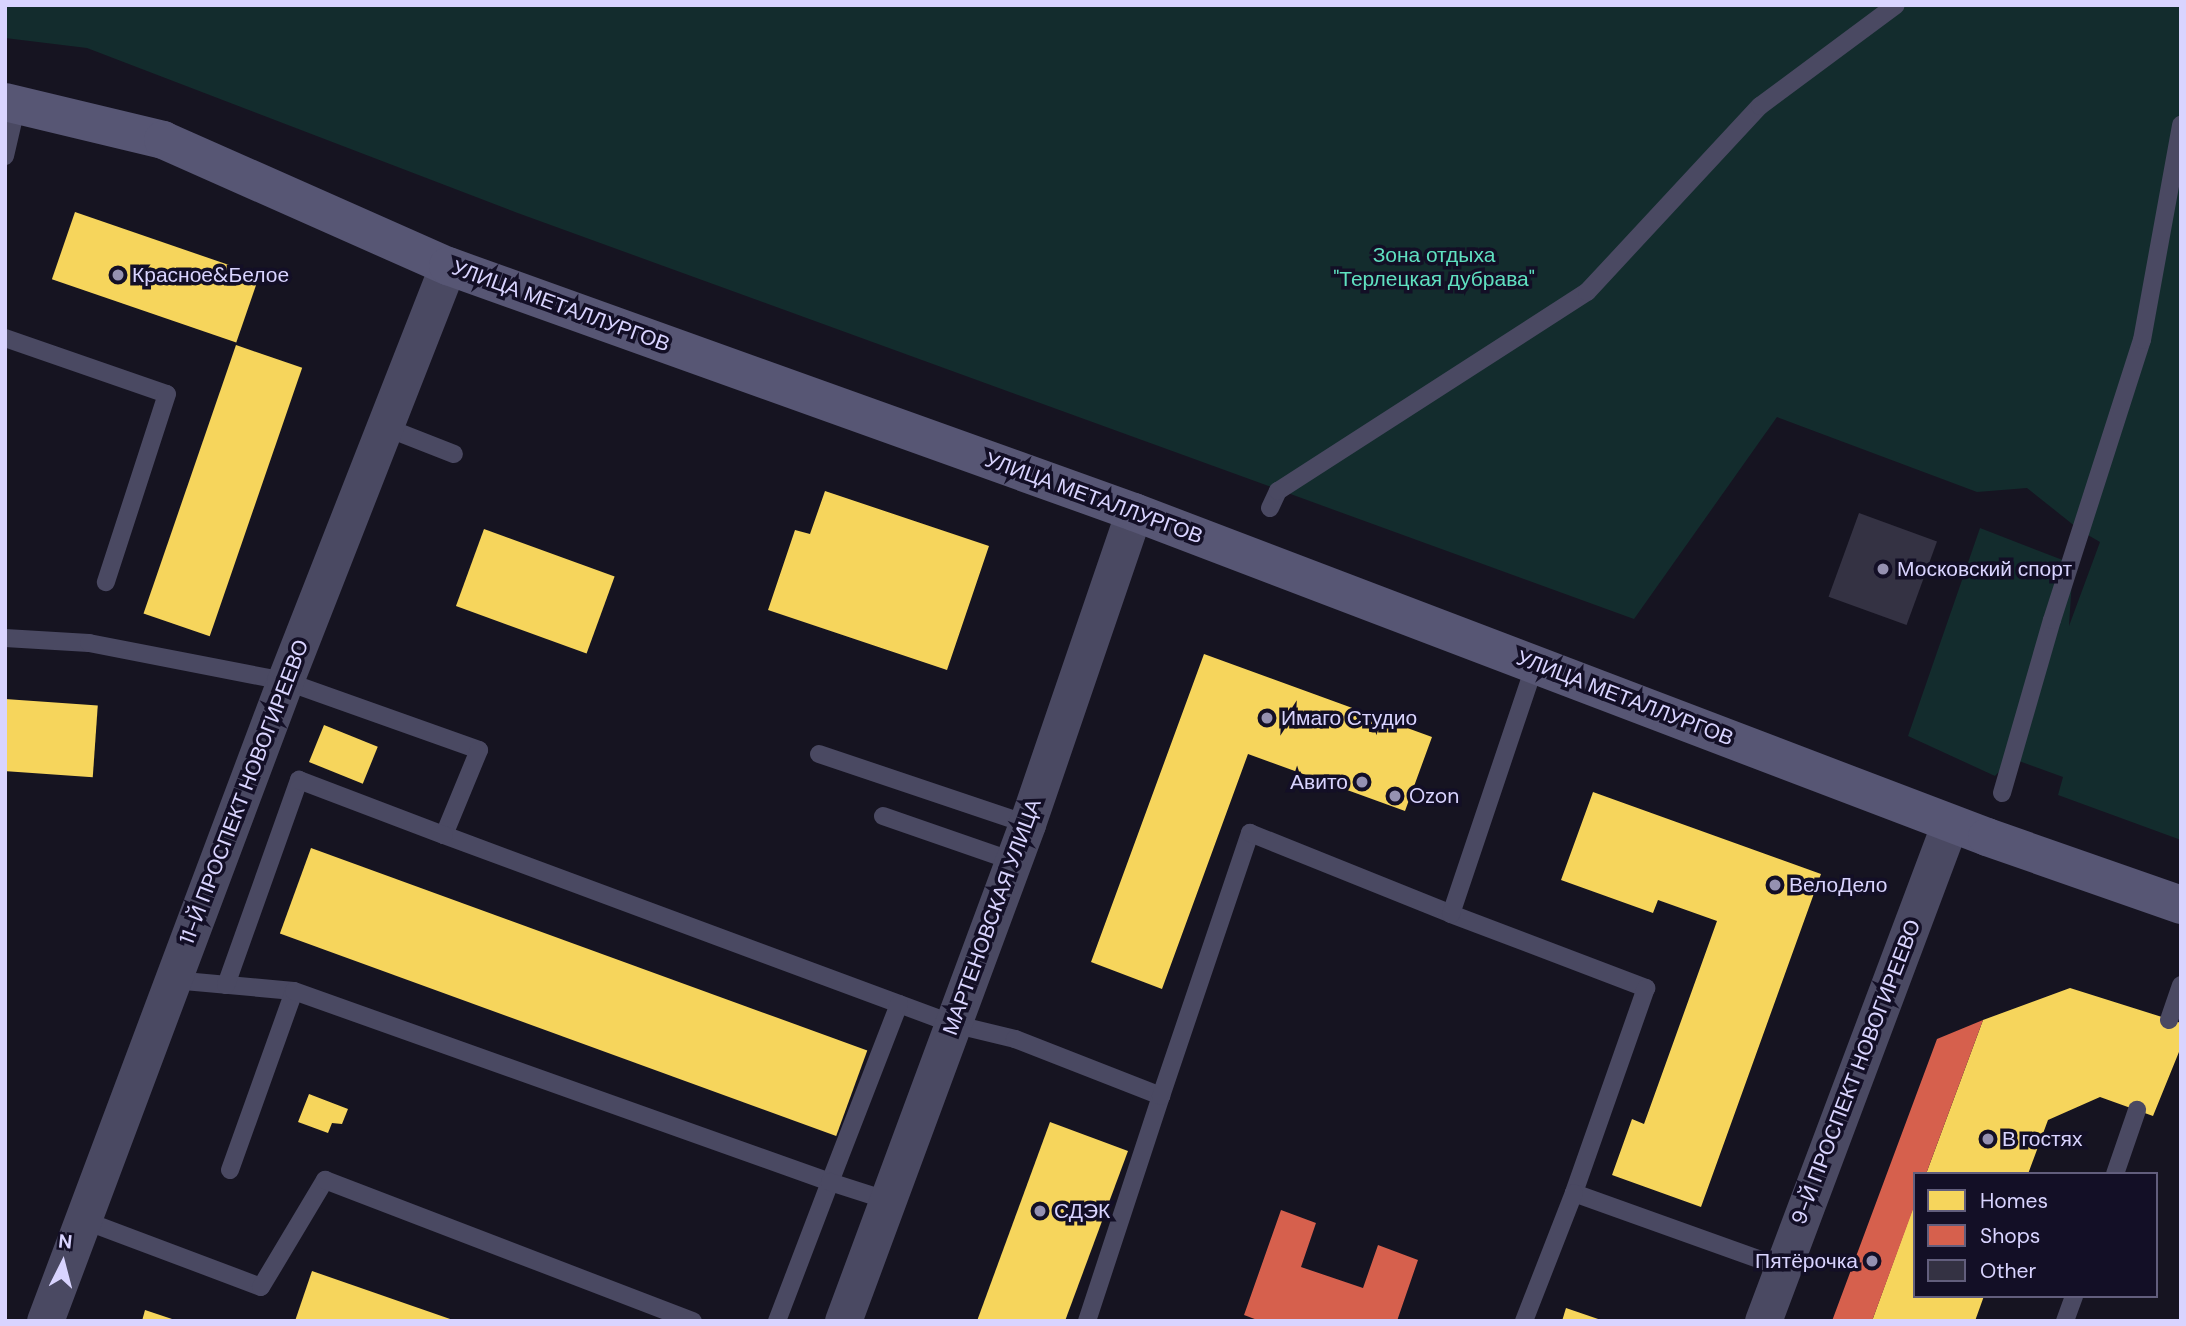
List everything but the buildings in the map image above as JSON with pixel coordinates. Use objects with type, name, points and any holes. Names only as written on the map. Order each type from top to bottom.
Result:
[{"type":"street","name":"УЛИЦА МЕТАЛЛУРГОВ","points":[[11,103],[163,140],[448,266],[1135,512],[1950,822],[2181,905]]},
{"type":"street","name":"11-Й ПРОСПЕКТ НОВОГИРЕЕВО","points":[[45,1321],[285,681],[448,266]]},
{"type":"street","name":"МАРТЕНОВСКАЯ УЛИЦА","points":[[843,1321],[1027,824],[1135,512]]},
{"type":"street","name":"9-Й ПРОСПЕКТ НОВОГИРЕЕВО","points":[[1763,1321],[1950,822]]},
{"type":"lane","points":[[1270,508],[1278,491],[1587,292],[1760,106],[1896,5]]},
{"type":"lane","points":[[5,156],[11,103]]},
{"type":"lane","points":[[2002,793],[2052,620],[2142,340],[2181,125]]},
{"type":"lane","points":[[5,338],[167,394],[106,582]]},
{"type":"lane","points":[[385,427],[454,454]]},
{"type":"lane","points":[[5,638],[89,643],[285,681],[479,750],[444,835]]},
{"type":"lane","points":[[1451,914],[1535,664]]},
{"type":"lane","points":[[819,754],[1027,824]]},
{"type":"lane","points":[[226,985],[299,780],[953,1024],[1015,1039],[1161,1096]]},
{"type":"lane","points":[[883,817],[1013,862]]},
{"type":"lane","points":[[1087,1321],[1250,833],[1451,914],[1646,988],[1574,1193],[1524,1321]]},
{"type":"lane","points":[[173,980],[294,991],[886,1200]]},
{"type":"lane","points":[[2169,1020],[2181,985]]},
{"type":"lane","points":[[230,1170],[294,991]]},
{"type":"lane","points":[[777,1321],[899,1004]]},
{"type":"lane","points":[[2116,1172],[2137,1110]]},
{"type":"lane","points":[[83,1220],[261,1287],[325,1180],[693,1321]]},
{"type":"lane","points":[[1574,1193],[1783,1268]]},
{"type":"lane","points":[[2066,1321],[2073,1298]]},
{"type":"green space","name":"Зона отдыха \"Терлецкая дубрава\"","points":[[5,5],[2181,5],[2181,840],[2058,795],[2063,777],[2019,761],[2024,745],[1995,776],[1908,736],[1980,528],[2073,564],[2069,626],[2100,542],[2081,531],[2027,488],[1977,492],[1777,417],[1634,619],[515,212],[87,48],[5,38]]},
{"type":"place","name":"Красное&Белое","points":[[118,275]]},
{"type":"place","name":"Московский спорт","points":[[1883,569]]},
{"type":"place","name":"Имаго Студио","points":[[1267,718]]},
{"type":"place","name":"Авито","points":[[1362,782]]},
{"type":"place","name":"Ozon","points":[[1395,796]]},
{"type":"place","name":"ВелоДело","points":[[1775,885]]},
{"type":"place","name":"В гостях","points":[[1988,1139]]},
{"type":"place","name":"СДЭК","points":[[1040,1211]]},
{"type":"place","name":"Пятёрочка","points":[[1872,1261]]}]
